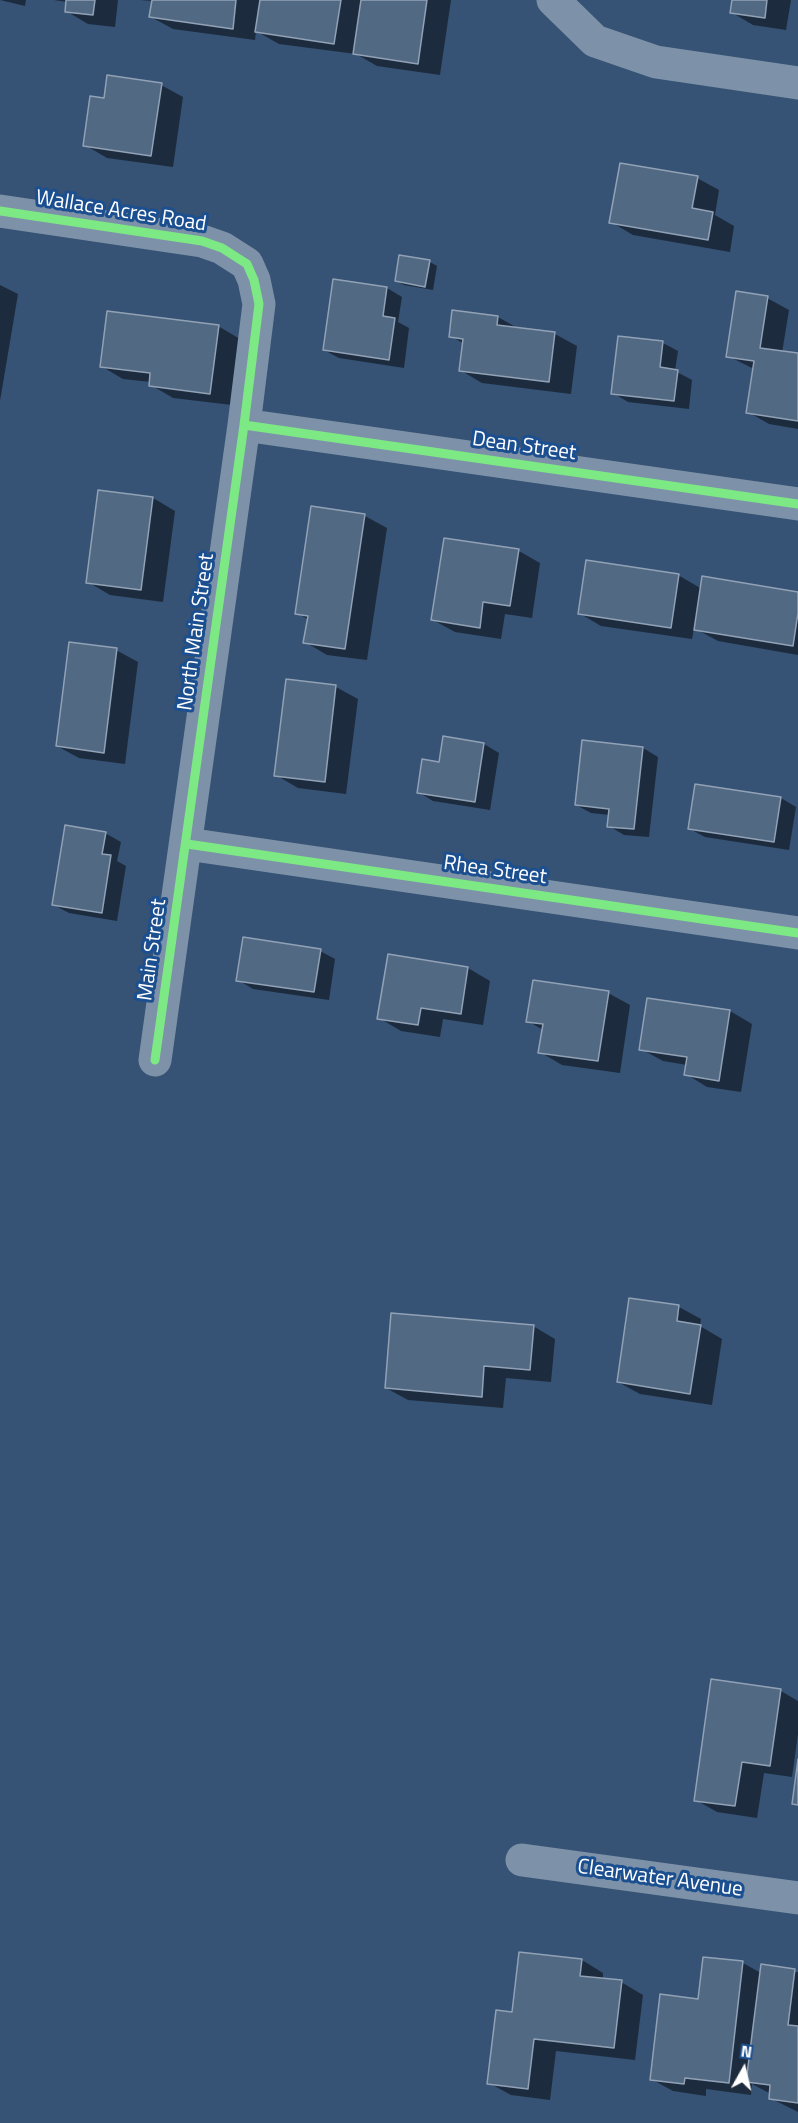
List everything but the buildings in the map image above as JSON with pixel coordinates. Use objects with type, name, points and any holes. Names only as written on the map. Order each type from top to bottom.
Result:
[{"type":"street","points":[[554,0],[595,41],[646,58],[798,83]]},
{"type":"street","name":"Wallace Acres Road","points":[[0,211],[201,241],[222,248],[248,264],[259,304],[244,425]]},
{"type":"street","name":"Dean Street","points":[[244,425],[798,504]]},
{"type":"street","name":"North Main Street","points":[[187,844],[244,425]]},
{"type":"street","name":"Rhea Street","points":[[187,844],[798,933]]},
{"type":"street","name":"Main Street","points":[[155,1060],[187,844]]},
{"type":"street","name":"Clearwater Avenue","points":[[522,1860],[798,1898]]},
{"type":"cycle path","points":[[0,211],[202,241],[222,248],[247,264],[254,280],[259,304],[155,1060]]},
{"type":"cycle path","points":[[244,425],[798,504]]},
{"type":"cycle path","points":[[187,844],[798,933]]}]
